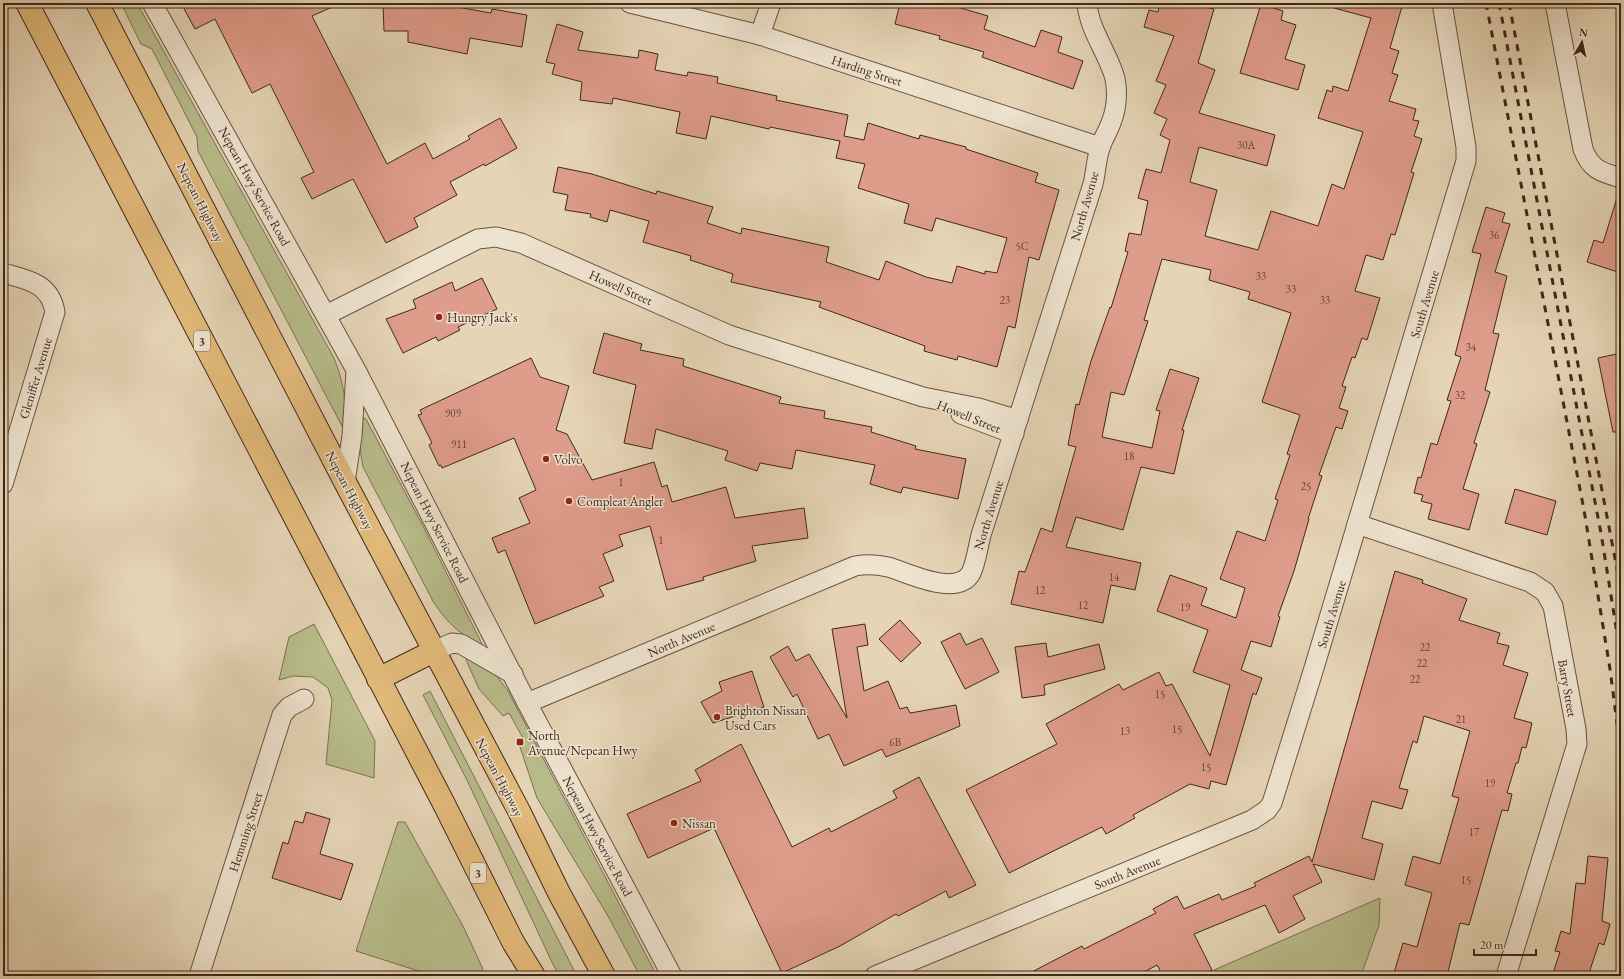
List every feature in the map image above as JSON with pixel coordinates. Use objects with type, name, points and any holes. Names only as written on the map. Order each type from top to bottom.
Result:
[{"type":"highway","name":"3","points":[[27,3],[444,804],[513,942],[534,976]]},
{"type":"highway","name":"Nepean Highway","points":[[97,3],[345,482],[519,811],[559,893],[604,976]]},
{"type":"highway","points":[[378,679],[434,651]]},
{"type":"street","name":"Nepean Hwy Service Road","points":[[152,3],[356,370],[514,674],[527,703],[672,976]]},
{"type":"street","name":"Harding Street","points":[[630,3],[760,35],[1100,147]]},
{"type":"street","points":[[760,35],[771,3]]},
{"type":"street","name":"North Avenue","points":[[527,703],[854,566],[874,564],[889,567],[941,583],[953,584],[967,578],[971,572],[981,535],[1093,184],[1100,147],[1112,121],[1115,109],[1116,88],[1114,76],[1107,56],[1092,26],[1087,3]]},
{"type":"street","name":"South Avenue","points":[[875,976],[1252,820],[1267,810],[1275,796],[1466,161],[1466,147],[1442,3]]},
{"type":"street","points":[[1555,3],[1583,149],[1587,160],[1595,169],[1621,178]]},
{"type":"street","name":"Howell Street","points":[[326,315],[478,239],[496,236],[521,243],[729,335],[924,397],[975,420],[1016,427]]},
{"type":"street","name":"Gleniffer Avenue","points":[[3,273],[34,283],[50,296],[54,305],[54,316],[3,484]]},
{"type":"street","points":[[345,482],[352,436],[356,370]]},
{"type":"street","name":"Barry Street","points":[[1357,524],[1530,582],[1545,592],[1552,606],[1576,729],[1577,744],[1506,976]]},
{"type":"street","points":[[434,651],[452,643],[461,644],[514,674]]},
{"type":"street","name":"Hemming Street","points":[[199,976],[282,715],[289,707],[304,699]]},
{"type":"green space","points":[[121,3],[137,3],[334,358],[343,385],[345,410],[344,430],[198,151],[197,137],[152,49],[141,44]]},
{"type":"green space","points":[[361,417],[366,419],[423,526],[484,648],[455,628],[444,617],[433,601],[363,467],[359,443]]},
{"type":"green space","points":[[314,624],[375,741],[374,778],[326,764],[332,700],[328,688],[313,677],[293,676],[279,680],[289,637]]},
{"type":"green space","points":[[466,657],[496,675],[508,691],[657,976],[640,976],[608,916],[537,798],[519,744],[524,740],[509,713],[503,716],[479,689]]},
{"type":"green space","points":[[430,691],[577,976],[559,976],[467,780],[423,695]]},
{"type":"green space","points":[[398,822],[405,822],[463,926],[483,969],[479,976],[434,976],[356,951]]},
{"type":"green space","points":[[1380,898],[1379,925],[1361,976],[1216,976],[1214,970]]},
{"type":"building","points":[[181,3],[341,3],[312,16],[387,164],[425,143],[433,159],[470,139],[468,136],[500,118],[517,148],[485,166],[484,164],[450,182],[457,195],[414,218],[418,227],[386,243],[353,179],[312,199],[301,178],[314,172],[270,84],[252,93],[215,19],[195,29]]},
{"type":"building","points":[[383,3],[435,3],[491,13],[492,9],[527,15],[522,47],[470,38],[467,54],[408,42],[408,31],[384,31]]},
{"type":"building","points":[[900,3],[944,3],[988,16],[984,29],[1035,47],[1041,30],[1062,37],[1058,52],[1083,61],[1073,89],[982,57],[984,52],[939,39],[940,36],[895,24]]},
{"type":"building","points":[[1160,3],[1191,3],[1214,9],[1198,63],[1215,70],[1199,113],[1275,135],[1267,166],[1199,147],[1190,182],[1217,190],[1205,236],[1258,250],[1271,211],[1318,226],[1332,184],[1344,189],[1363,132],[1318,118],[1327,90],[1332,92],[1333,86],[1348,91],[1371,18],[1334,8],[1335,3],[1403,3],[1390,48],[1399,51],[1392,73],[1398,75],[1389,101],[1416,109],[1413,120],[1419,121],[1414,136],[1422,139],[1411,172],[1414,173],[1395,235],[1391,234],[1383,260],[1366,255],[1355,291],[1380,298],[1367,340],[1362,338],[1355,358],[1352,357],[1342,386],[1346,387],[1339,408],[1348,411],[1342,429],[1336,427],[1319,475],[1322,476],[1308,519],[1294,571],[1278,616],[1280,617],[1271,647],[1251,641],[1241,670],[1262,678],[1256,695],[1253,693],[1226,785],[1211,781],[1209,789],[1190,784],[1133,815],[1135,818],[1106,834],[1102,827],[1009,873],[966,790],[1057,744],[1046,724],[1119,684],[1123,690],[1159,672],[1166,686],[1172,684],[1210,756],[1230,685],[1193,672],[1208,630],[1157,611],[1170,575],[1207,588],[1201,605],[1236,618],[1245,588],[1220,579],[1237,531],[1265,541],[1278,500],[1275,499],[1290,455],[1287,454],[1300,415],[1262,402],[1291,313],[1248,299],[1250,292],[1209,280],[1211,270],[1162,259],[1144,320],[1148,321],[1124,395],[1111,392],[1102,437],[1152,448],[1160,411],[1156,410],[1170,369],[1199,378],[1182,430],[1184,430],[1174,474],[1141,467],[1123,530],[1076,517],[1066,547],[1141,563],[1135,590],[1111,585],[1103,623],[1011,604],[1019,571],[1025,572],[1041,528],[1052,532],[1076,447],[1068,445],[1076,404],[1079,405],[1091,361],[1110,307],[1111,308],[1128,252],[1125,251],[1129,233],[1141,235],[1148,201],[1138,198],[1146,169],[1161,173],[1170,140],[1160,135],[1167,119],[1154,113],[1166,85],[1156,81],[1174,36],[1144,27],[1149,10],[1158,12]]},
{"type":"building","points":[[1261,4],[1283,11],[1281,20],[1296,25],[1285,59],[1305,65],[1298,90],[1240,73]]},
{"type":"building","points":[[557,24],[583,32],[578,50],[638,58],[639,50],[658,54],[655,70],[687,76],[688,72],[718,77],[717,83],[777,96],[776,100],[848,115],[844,136],[864,140],[868,123],[919,139],[920,135],[966,147],[966,149],[1038,173],[1035,182],[1059,190],[1039,260],[1029,257],[1015,328],[1008,326],[997,367],[958,356],[957,360],[924,351],[925,346],[819,307],[821,302],[731,282],[733,274],[690,260],[691,256],[643,242],[649,221],[610,210],[607,222],[590,217],[591,214],[565,210],[568,195],[553,192],[558,167],[592,174],[656,194],[657,191],[713,207],[707,223],[741,234],[742,228],[829,247],[826,262],[879,280],[886,261],[926,277],[952,283],[957,266],[985,274],[985,271],[997,273],[1007,238],[936,218],[932,231],[904,223],[909,204],[858,188],[865,164],[836,158],[840,141],[770,127],[769,129],[711,116],[706,139],[676,133],[680,112],[613,98],[612,104],[580,100],[582,82],[552,74],[555,64],[546,62]]},
{"type":"building","points":[[1617,198],[1621,199],[1621,273],[1587,262],[1594,240],[1603,243]]},
{"type":"building","points":[[1486,207],[1505,213],[1502,222],[1510,224],[1495,272],[1507,276],[1493,333],[1499,334],[1485,390],[1490,392],[1474,443],[1477,444],[1463,489],[1479,494],[1469,530],[1428,519],[1432,504],[1421,501],[1423,495],[1414,493],[1418,477],[1421,478],[1431,443],[1437,445],[1451,401],[1447,400],[1461,357],[1455,355],[1481,254],[1472,252]]},
{"type":"building","points":[[482,278],[497,309],[458,327],[460,330],[438,341],[436,337],[403,353],[386,319],[416,308],[413,300],[452,282],[455,291]]},
{"type":"building","points":[[604,333],[642,344],[640,350],[684,359],[683,366],[781,397],[779,403],[825,411],[824,418],[872,427],[871,432],[916,446],[915,449],[966,459],[958,499],[903,487],[901,493],[870,484],[875,465],[796,450],[792,469],[760,463],[757,471],[725,460],[728,451],[656,429],[652,449],[624,443],[636,385],[593,373]]},
{"type":"building","points":[[1621,353],[1621,432],[1613,432],[1598,358]]},
{"type":"building","points":[[531,358],[540,377],[569,386],[556,430],[567,434],[592,480],[654,462],[662,487],[667,485],[672,502],[726,487],[735,518],[804,508],[808,538],[752,546],[756,561],[703,577],[704,580],[667,590],[650,526],[619,535],[623,546],[603,554],[614,581],[599,587],[604,596],[535,624],[505,550],[498,553],[492,538],[530,523],[519,498],[536,490],[514,438],[442,468],[441,465],[439,466],[429,445],[432,443],[418,415],[422,414],[420,410]]},
{"type":"building","points":[[1515,489],[1556,501],[1547,535],[1505,523]]},
{"type":"building","points":[[1395,571],[1423,580],[1422,583],[1467,599],[1459,620],[1500,633],[1497,643],[1509,646],[1503,665],[1528,673],[1514,718],[1532,723],[1526,748],[1522,747],[1518,763],[1516,763],[1507,793],[1512,794],[1508,811],[1502,810],[1469,925],[1460,923],[1447,976],[1393,976],[1403,943],[1417,947],[1432,893],[1405,885],[1413,856],[1440,864],[1459,798],[1452,796],[1470,731],[1424,716],[1417,743],[1413,741],[1399,788],[1408,790],[1402,809],[1372,801],[1362,838],[1383,844],[1374,880],[1313,864],[1322,882],[1293,896],[1305,919],[1279,933],[1265,905],[1194,934],[1212,970],[1200,976],[1163,976],[1157,965],[1137,976],[1024,976],[1082,946],[1084,949],[1156,913],[1153,909],[1177,896],[1184,909],[1219,894],[1222,900],[1256,886],[1254,883],[1309,856],[1312,862]]},
{"type":"building","points":[[900,620],[921,643],[901,662],[879,639]]},
{"type":"building","points":[[865,624],[868,645],[857,647],[864,691],[888,681],[900,709],[907,707],[910,713],[956,705],[960,726],[886,757],[882,749],[844,766],[829,734],[818,739],[797,694],[793,697],[770,657],[788,646],[796,661],[809,654],[847,718],[832,629]]},
{"type":"building","points":[[960,633],[966,645],[982,638],[999,672],[965,689],[941,642]]},
{"type":"building","points":[[1046,643],[1048,657],[1099,644],[1105,669],[1044,685],[1045,695],[1022,698],[1015,647]]},
{"type":"building","points":[[752,671],[764,707],[713,723],[701,702],[722,691],[719,682]]},
{"type":"building","points":[[741,744],[792,847],[829,828],[831,832],[897,798],[893,791],[919,777],[976,885],[949,898],[946,891],[898,916],[896,914],[840,946],[782,973],[714,828],[648,858],[627,814],[701,781],[695,770]]},
{"type":"building","points":[[306,812],[330,819],[320,854],[353,864],[341,900],[272,878],[283,842],[288,844],[295,821],[303,823]]},
{"type":"building","points":[[1588,856],[1608,858],[1602,921],[1610,924],[1604,945],[1599,943],[1588,976],[1552,976],[1560,952],[1555,951],[1561,931],[1570,934],[1576,883],[1585,884]]},
{"type":"railway","points":[[1486,3],[1584,510],[1610,669],[1621,754]]},
{"type":"railway","points":[[1499,3],[1601,533],[1621,658]]},
{"type":"railway","points":[[1509,3],[1621,590]]},
{"type":"place","name":"Hungry Jack's","points":[[439,317]]},
{"type":"place","name":"Volvo","points":[[546,459]]},
{"type":"place","name":"Compleat Angler","points":[[569,501]]},
{"type":"place","name":"Brighton Nissan Used Cars","points":[[717,717]]},
{"type":"place","name":"North Avenue/Nepean Hwy","points":[[520,742]]},
{"type":"place","name":"Nissan","points":[[674,823]]}]
